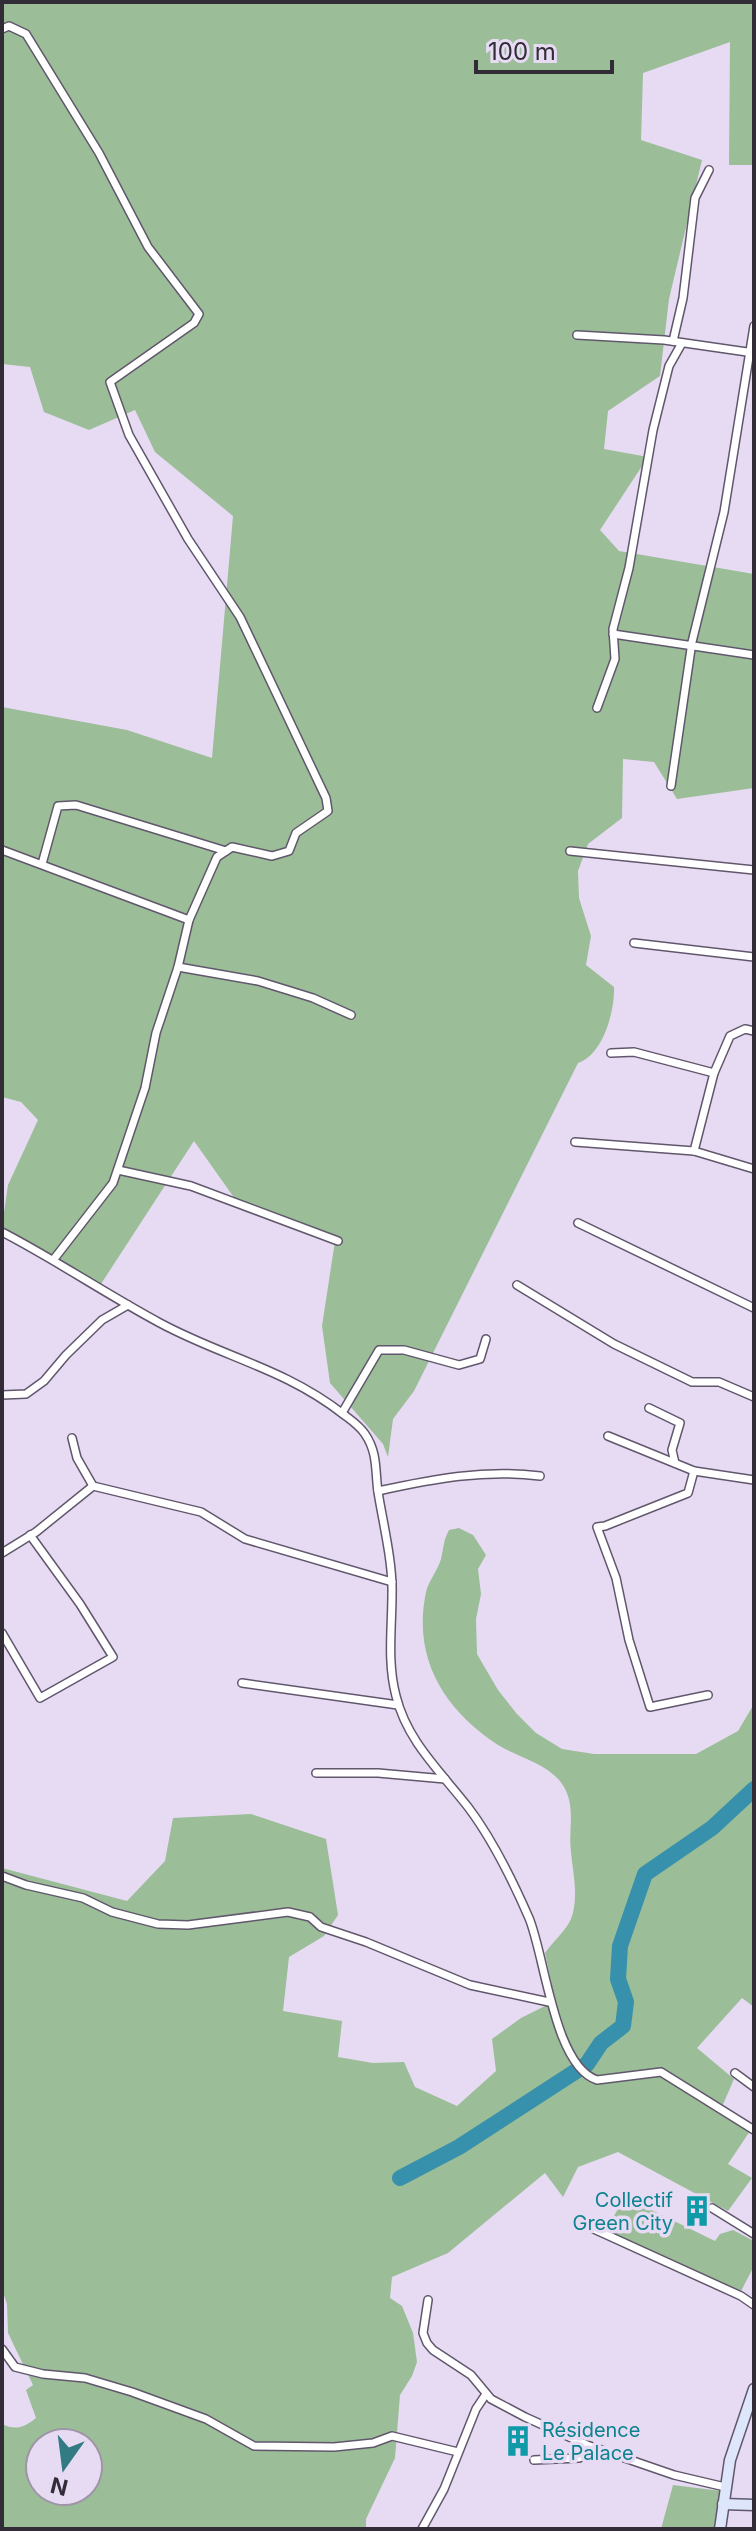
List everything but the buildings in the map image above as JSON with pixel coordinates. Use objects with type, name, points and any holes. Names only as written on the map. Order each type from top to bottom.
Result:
[{"type":"main road","points":[[720,2529],[725,2487],[738,2432],[751,2404],[754,2389]]},
{"type":"main road","points":[[723,2504],[754,2505]]},
{"type":"street","points":[[2,29],[9,26],[26,34],[99,153],[148,247],[199,314],[194,323],[110,382],[129,435],[188,539],[240,617],[326,798],[328,811],[296,833],[289,851],[272,856],[232,847],[217,857],[189,920],[178,967],[156,1033],[145,1088],[113,1183],[54,1259]]},
{"type":"street","points":[[597,708],[615,659],[613,634],[629,568],[653,430],[678,342],[695,198],[709,170]]},
{"type":"street","points":[[671,786],[691,647],[724,512],[754,326]]},
{"type":"street","points":[[577,335],[678,342],[751,352]]},
{"type":"street","points":[[613,634],[754,655]]},
{"type":"street","points":[[42,864],[58,806],[76,805],[226,851]]},
{"type":"street","points":[[2,850],[189,920]]},
{"type":"street","points":[[570,851],[754,870]]},
{"type":"street","points":[[634,943],[754,957]]},
{"type":"street","points":[[178,967],[258,981],[313,998],[351,1015]]},
{"type":"street","points":[[694,1151],[714,1073],[730,1036],[745,1029],[754,1031]]},
{"type":"street","points":[[611,1053],[634,1052],[714,1073]]},
{"type":"street","points":[[575,1142],[694,1151],[754,1169]]},
{"type":"street","points":[[118,1170],[191,1186],[338,1241]]},
{"type":"street","points":[[578,1223],[754,1308]]},
{"type":"street","points":[[2,1232],[54,1259],[162,1324],[307,1388],[352,1419],[366,1436],[376,1459],[392,1582],[391,1664],[398,1705],[414,1740],[468,1807],[489,1839],[519,1897],[542,1958],[549,2002],[569,2050],[588,2077],[597,2080],[661,2072],[754,2130]]},
{"type":"street","points":[[517,1285],[614,1344],[692,1382],[719,1382],[754,1397]]},
{"type":"street","points":[[2,1395],[26,1394],[44,1381],[102,1320],[128,1305]]},
{"type":"street","points":[[342,1413],[379,1350],[404,1350],[459,1365],[480,1359],[486,1339]]},
{"type":"street","points":[[649,1408],[680,1423],[672,1450],[675,1463]]},
{"type":"street","points":[[608,1436],[694,1471],[754,1480]]},
{"type":"street","points":[[72,1438],[77,1458],[93,1486],[201,1512],[245,1539],[392,1582]]},
{"type":"street","points":[[378,1491],[496,1471],[540,1476]]},
{"type":"street","points":[[694,1471],[688,1493],[597,1527],[616,1578],[629,1640],[650,1707],[708,1695]]},
{"type":"street","points":[[2,1553],[93,1486]]},
{"type":"street","points":[[2,1633],[40,1698],[113,1657],[80,1604],[30,1535]]},
{"type":"street","points":[[242,1683],[398,1705]]},
{"type":"street","points":[[316,1773],[378,1773],[445,1779]]},
{"type":"street","points":[[2,1876],[83,1898],[112,1912],[158,1924],[188,1925],[288,1912],[310,1917],[321,1927],[470,1985],[549,2002]]},
{"type":"street","points":[[735,2073],[754,2087]]},
{"type":"street","points":[[712,2208],[754,2234]]},
{"type":"street","points":[[585,2225],[741,2296],[754,2305]]},
{"type":"street","points":[[428,2300],[423,2323],[427,2343],[471,2375],[486,2394],[525,2417],[600,2450],[674,2475],[725,2487]]},
{"type":"street","points":[[2,2349],[15,2367],[43,2374],[85,2378],[132,2392],[206,2419],[254,2446],[334,2447],[373,2443],[392,2436],[458,2452]]},
{"type":"street","points":[[422,2529],[444,2489],[476,2409],[486,2394]]},
{"type":"street","points":[[534,2460],[579,2458],[600,2450]]},
{"type":"green space","points":[[2,2],[754,2],[754,165],[729,165],[730,42],[643,73],[641,140],[702,160],[669,299],[660,376],[608,411],[604,449],[648,457],[600,530],[619,551],[754,574],[754,788],[677,799],[654,762],[623,759],[622,818],[588,844],[578,871],[579,898],[591,936],[586,965],[614,987],[606,1031],[594,1051],[578,1063],[414,1391],[393,1419],[388,1457],[383,1444],[330,1383],[322,1326],[335,1241],[240,1206],[194,1141],[99,1287],[2,1226],[8,1185],[38,1120],[21,1102],[2,1097],[2,707],[127,730],[212,758],[233,516],[155,452],[135,410],[89,430],[44,412],[30,367],[2,364]]},
{"type":"green space","points":[[459,1528],[473,1535],[486,1555],[478,1569],[481,1594],[476,1619],[477,1654],[498,1690],[517,1714],[536,1733],[562,1749],[594,1754],[696,1754],[738,1731],[754,1704],[754,2007],[742,1998],[697,2048],[734,2079],[721,2109],[752,2128],[728,2164],[752,2178],[728,2211],[618,2152],[578,2167],[563,2197],[545,2173],[448,2253],[392,2277],[390,2298],[402,2306],[413,2333],[417,2362],[400,2395],[395,2458],[366,2519],[366,2529],[2,2529],[2,2424],[20,2427],[36,2418],[26,2390],[33,2385],[8,2333],[7,2304],[2,2289],[2,1868],[127,1901],[165,1861],[173,1818],[251,1814],[326,1839],[338,1915],[324,1936],[289,1957],[283,2011],[342,2021],[338,2057],[373,2063],[404,2062],[415,2087],[457,2106],[496,2071],[492,2039],[521,2018],[555,2001],[545,1953],[566,1927],[573,1911],[575,1894],[570,1803],[558,1779],[543,1767],[498,1745],[479,1731],[462,1716],[436,1680],[428,1660],[423,1616],[426,1592],[440,1563],[449,1530]]},
{"type":"green space","points":[[625,2197],[715,2241],[720,2234],[733,2230],[754,2241],[754,2266],[739,2295],[604,2233]]},
{"type":"green space","points":[[673,2485],[721,2491],[716,2529],[661,2529]]},
{"type":"waterway","points":[[400,2178],[459,2147],[587,2064],[601,2043],[623,2026],[626,2002],[618,1979],[620,1946],[645,1874],[712,1828],[754,1789]]},
{"type":"place","name":"Collectif Green City","points":[[697,2211]]},
{"type":"place","name":"Résidence Le Palace","points":[[518,2441]]}]
